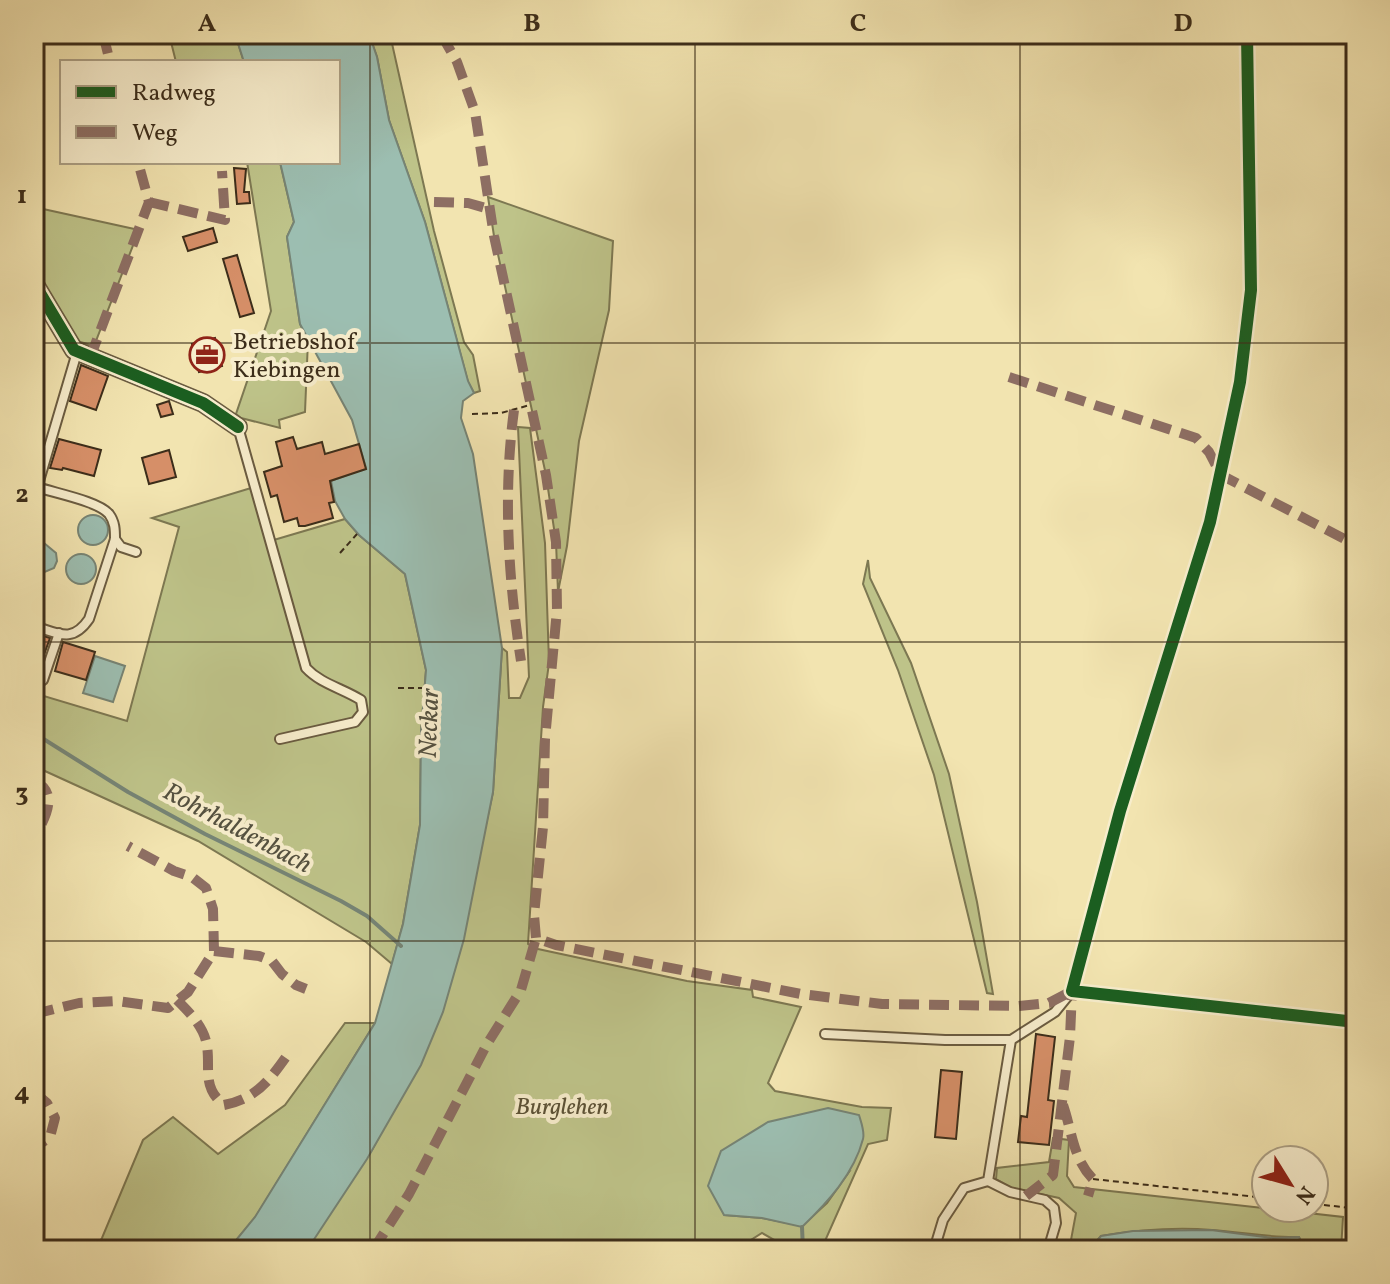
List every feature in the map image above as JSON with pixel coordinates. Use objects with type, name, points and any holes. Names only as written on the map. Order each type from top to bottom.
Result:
[{"type":"street","points":[[34,283],[75,350],[203,403],[238,427]]},
{"type":"lane","points":[[825,1034],[1011,1040],[1055,1012],[1072,991],[1113,836],[1210,522],[1240,382],[1251,280],[1247,34]]},
{"type":"lane","points":[[34,498],[75,359],[75,350]]},
{"type":"lane","points":[[238,427],[306,668],[318,681],[344,689],[361,700],[363,712],[355,722],[280,739]]},
{"type":"lane","points":[[34,626],[69,636],[81,631],[89,619],[115,539],[115,526],[108,513],[96,506],[37,487]]},
{"type":"lane","points":[[115,539],[121,547],[136,552]]},
{"type":"lane","points":[[43,680],[59,633]]},
{"type":"lane","points":[[1072,991],[1356,1022]]},
{"type":"lane","points":[[988,1181],[1011,1040]]},
{"type":"lane","points":[[934,1250],[943,1220],[964,1188],[988,1181],[1010,1192],[1045,1200],[1054,1208],[1056,1223],[1048,1250]]},
{"type":"path","points":[[472,414],[501,413],[530,405]]},
{"type":"path","points":[[340,553],[357,534]]},
{"type":"path","points":[[398,688],[422,688]]},
{"type":"path","points":[[1093,1179],[1250,1196]]},
{"type":"path","points":[[1330,1206],[1352,1208]]},
{"type":"green space","points":[[169,34],[235,34],[243,60],[176,60]]},
{"type":"green space","points":[[369,34],[389,34],[391,39],[434,231],[464,342],[473,355],[480,391],[474,393],[468,382],[425,222],[389,120],[377,57]]},
{"type":"green space","points":[[247,164],[280,164],[294,222],[287,237],[300,324],[308,340],[305,412],[279,420],[280,428],[236,414],[271,311]]},
{"type":"green space","points":[[488,197],[613,241],[609,310],[579,441],[567,546],[558,592],[556,542],[546,475]]},
{"type":"green space","points":[[34,207],[139,230],[94,346],[77,341],[34,271]]},
{"type":"green space","name":"Burglehen","points":[[518,427],[530,428],[545,543],[549,663],[543,707],[528,944],[538,949],[687,981],[752,990],[753,997],[801,1007],[768,1083],[775,1091],[862,1107],[891,1108],[887,1140],[868,1144],[821,1250],[792,1250],[762,1233],[735,1250],[299,1250],[372,1150],[429,1044],[472,889],[493,792],[502,648],[507,652],[509,698],[520,698],[529,677]],"holes":[[[849,1172],[827,1203],[802,1226],[724,1215]]]},
{"type":"green space","points":[[251,488],[267,542],[345,519],[405,574],[426,670],[421,732],[420,825],[403,924],[392,964],[366,942],[198,841],[34,766],[34,693],[127,721],[179,527],[152,518]]},
{"type":"green space","points":[[868,560],[870,578],[911,663],[949,774],[993,994],[987,993],[934,775],[898,670],[863,584]]},
{"type":"green space","points":[[345,1023],[375,1023],[255,1218],[228,1250],[93,1250],[102,1238],[143,1140],[173,1117],[218,1154],[285,1105]]},
{"type":"green space","points":[[1053,1138],[1069,1140],[1067,1176],[1074,1187],[1250,1207],[1250,1224],[1330,1224],[1330,1216],[1343,1217],[1341,1250],[1305,1250],[1299,1237],[1185,1229],[1101,1236],[1089,1250],[1066,1250],[1076,1213],[1059,1198],[1012,1188],[996,1179],[997,1168],[1049,1162]]},
{"type":"water","name":"Neckar","points":[[235,34],[369,34],[377,57],[389,120],[425,222],[468,381],[474,393],[463,401],[461,418],[473,454],[502,648],[493,792],[464,939],[443,1012],[421,1065],[367,1159],[307,1250],[228,1250],[255,1217],[375,1023],[403,924],[420,825],[421,732],[426,670],[405,574],[359,535],[335,501],[331,481],[366,468],[352,420],[300,324],[287,237],[294,222],[280,164],[340,164],[340,60],[243,60]]},
{"type":"water","points":[[93,515],[104,519],[108,530],[104,541],[93,545],[82,541],[78,530],[82,519]]},
{"type":"water","points":[[44,543],[56,553],[57,561],[54,568],[40,574],[34,571],[34,546]]},
{"type":"water","points":[[81,554],[92,558],[96,569],[92,580],[81,584],[70,580],[66,569],[70,558]]},
{"type":"water","points":[[95,656],[125,666],[113,702],[83,693]]},
{"type":"water","points":[[828,1108],[859,1115],[863,1136],[859,1152],[846,1176],[811,1218],[802,1227],[762,1218],[724,1215],[708,1186],[721,1151],[768,1122]]},
{"type":"water","points":[[1211,1230],[1273,1238],[1299,1237],[1305,1250],[1089,1250],[1101,1236],[1133,1231]]},
{"type":"building","points":[[234,168],[246,169],[244,192],[249,192],[250,203],[237,204]]},
{"type":"building","points":[[213,228],[217,242],[188,251],[183,237]]},
{"type":"building","points":[[237,255],[254,313],[240,317],[223,259]]},
{"type":"building","name":"Betriebshof Kiebingen","points":[[215,338],[222,366],[199,372],[192,344]]},
{"type":"building","points":[[81,365],[108,376],[96,410],[70,401]]},
{"type":"building","points":[[169,401],[173,414],[161,417],[157,405]]},
{"type":"building","points":[[293,437],[297,449],[322,442],[325,454],[359,444],[366,469],[330,481],[334,502],[329,503],[333,518],[305,526],[299,526],[297,518],[284,522],[277,495],[271,497],[264,472],[282,466],[276,442]]},
{"type":"building","points":[[59,439],[101,450],[94,476],[50,468]]},
{"type":"building","points":[[169,450],[176,477],[149,484],[142,458]]},
{"type":"building","points":[[34,633],[50,638],[41,663],[34,661]]},
{"type":"building","points":[[63,642],[95,652],[86,680],[55,671]]},
{"type":"building","points":[[1036,1034],[1055,1037],[1048,1100],[1054,1101],[1049,1145],[1018,1142],[1021,1116],[1027,1117]]},
{"type":"building","points":[[941,1070],[962,1072],[956,1139],[935,1137]]},
{"type":"waterway","name":"Rohrhaldenbach","points":[[34,733],[128,792],[367,916],[401,946]]},
{"type":"waterway","points":[[802,1227],[803,1250]]},
{"type":"marked path","points":[[103,34],[110,60]]},
{"type":"marked path","points":[[441,34],[457,62],[475,112],[494,236],[546,475],[556,542],[557,610],[545,739],[543,827],[534,915],[536,938],[556,945],[801,994],[882,1004],[1019,1006],[1049,1003],[1072,991]]},
{"type":"marked path","points":[[90,358],[149,202],[139,164]]},
{"type":"marked path","points":[[149,202],[225,220],[222,171]]},
{"type":"marked path","points":[[434,202],[468,203],[489,209]]},
{"type":"marked path","points":[[1009,377],[1196,438],[1209,452],[1221,475],[1356,545]]},
{"type":"marked path","points":[[514,410],[508,536],[521,661]]},
{"type":"marked path","points":[[34,781],[47,792],[48,799],[46,815],[34,838]]},
{"type":"marked path","points":[[34,1014],[79,1003],[117,1001],[168,1008],[188,992],[214,951],[213,909],[206,888],[192,877],[174,871],[128,846]]},
{"type":"marked path","points":[[373,1250],[409,1194],[487,1044],[521,990],[536,938]]},
{"type":"marked path","points":[[214,951],[259,956],[272,961],[282,974],[306,989]]},
{"type":"marked path","points":[[1026,1196],[1053,1175],[1070,1037],[1072,991]]},
{"type":"marked path","points":[[177,1000],[204,1035],[208,1050],[209,1083],[224,1105],[253,1094],[286,1057]]},
{"type":"marked path","points":[[34,1092],[47,1103],[55,1118],[50,1137],[34,1148]]},
{"type":"marked path","points":[[1063,1105],[1077,1154],[1093,1179],[1088,1196]]},
{"type":"marked path","points":[[1350,1250],[1356,1161]]},
{"type":"cycle path","points":[[1247,34],[1251,290],[1240,382],[1210,522],[1120,811],[1072,991],[1356,1022]]},
{"type":"cycle path","points":[[34,283],[74,350],[203,403],[238,427]]},
{"type":"place","name":"Betriebshof Kiebingen","points":[[207,355]]}]
